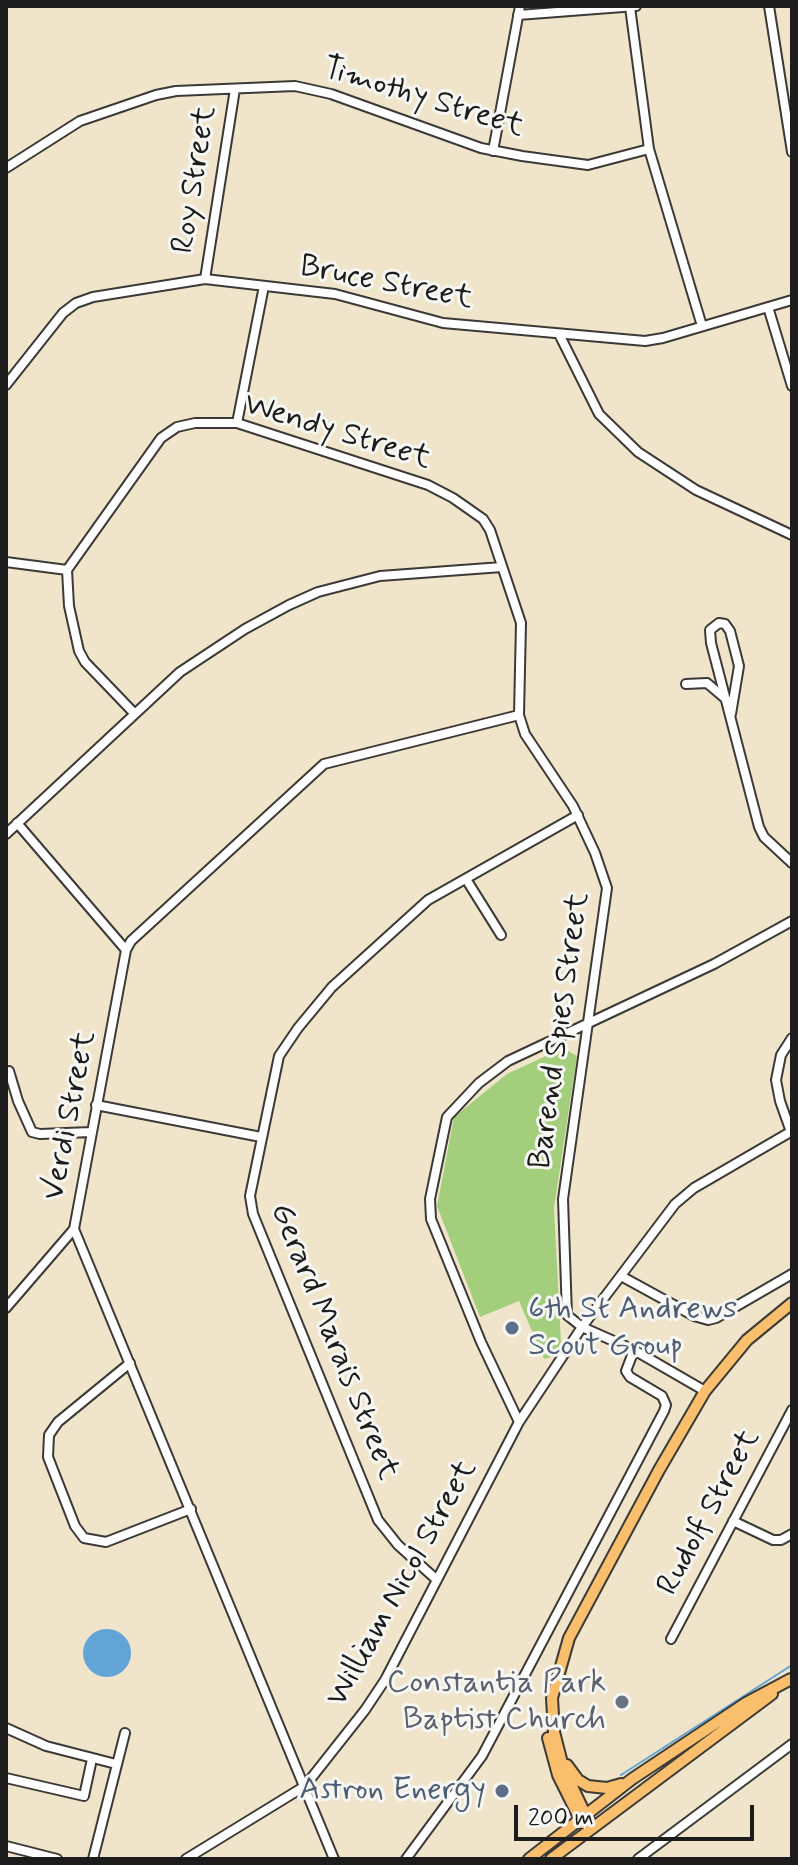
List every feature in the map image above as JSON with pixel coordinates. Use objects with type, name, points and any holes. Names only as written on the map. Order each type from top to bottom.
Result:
[{"type":"main road","points":[[590,1828],[558,1775],[546,1720],[550,1677],[556,1659],[705,1391],[747,1340],[792,1303]]},
{"type":"main road","points":[[569,1638],[552,1698],[556,1746],[583,1818]]},
{"type":"main road","points":[[529,1859],[632,1779],[746,1703],[791,1678]]},
{"type":"main road","points":[[551,1859],[791,1678]]},
{"type":"main road","points":[[556,1746],[572,1772],[588,1786],[607,1788],[632,1779]]},
{"type":"street","points":[[493,151],[519,11],[636,6]]},
{"type":"street","points":[[769,6],[792,152]]},
{"type":"street","points":[[630,7],[649,149],[702,326]]},
{"type":"street","name":"Timothy Street","points":[[6,168],[72,125],[97,114],[166,93],[235,89],[304,87],[493,151],[583,166],[649,149]]},
{"type":"street","name":"Roy Street","points":[[205,279],[235,89]]},
{"type":"street","name":"Bruce Street","points":[[6,385],[63,313],[76,303],[93,297],[205,279],[335,294],[443,323],[645,341],[792,300]]},
{"type":"street","points":[[237,423],[264,286]]},
{"type":"street","points":[[768,307],[792,386]]},
{"type":"street","points":[[559,334],[599,414],[638,452],[696,490],[792,535]]},
{"type":"street","name":"Wendy Street","points":[[67,570],[167,432],[184,424],[237,423],[438,489],[473,511],[487,524],[502,567]]},
{"type":"street","points":[[6,562],[67,570],[69,606],[79,651],[85,662],[134,713]]},
{"type":"street","points":[[6,834],[134,713],[201,656],[245,629],[318,592],[393,574],[502,567]]},
{"type":"street","name":"Barend Spies Street","points":[[502,567],[522,629],[519,715],[528,742],[570,799],[607,888],[562,1215],[565,1308],[569,1319],[582,1327]]},
{"type":"street","points":[[731,714],[739,666],[730,631],[725,624],[719,623],[712,627],[710,634],[759,827],[764,837],[792,863]]},
{"type":"street","points":[[686,684],[707,683],[727,700]]},
{"type":"street","points":[[17,823],[126,950],[131,941],[324,764],[519,715]]},
{"type":"street","name":"Gerard Marais Street","points":[[437,1580],[398,1545],[378,1520],[253,1214],[250,1196],[275,1066],[284,1047],[332,987],[428,900],[578,815]]},
{"type":"street","points":[[466,879],[501,935]]},
{"type":"street","points":[[519,1422],[481,1342],[431,1219],[430,1199],[444,1125],[453,1107],[502,1065],[730,956],[792,921]]},
{"type":"street","name":"Verdi Street","points":[[126,950],[74,1229],[334,1859]]},
{"type":"street","points":[[791,1131],[776,1080],[781,1055],[792,1038]]},
{"type":"street","points":[[9,1071],[32,1132],[91,1132]]},
{"type":"street","points":[[96,1105],[261,1137]]},
{"type":"street","name":"William Nicol Street","points":[[186,1859],[305,1786],[374,1697],[519,1422],[582,1327],[684,1195],[791,1131]]},
{"type":"street","points":[[6,1307],[74,1229]]},
{"type":"street","points":[[621,1276],[694,1316],[708,1320],[792,1274]]},
{"type":"street","points":[[582,1327],[634,1350],[705,1391]]},
{"type":"street","points":[[406,1859],[482,1756],[664,1411],[666,1405],[662,1396],[630,1377],[626,1371],[634,1350]]},
{"type":"street","points":[[130,1363],[58,1422],[49,1435],[48,1457],[75,1526],[84,1538],[106,1542],[191,1509]]},
{"type":"street","name":"Rudolf Street","points":[[671,1639],[792,1410]]},
{"type":"street","points":[[733,1521],[773,1540],[781,1540],[792,1534]]},
{"type":"street","points":[[6,1728],[28,1740],[116,1764]]},
{"type":"street","points":[[93,1859],[125,1733]]},
{"type":"street","points":[[638,1859],[792,1744]]},
{"type":"street","points":[[6,1778],[84,1796],[92,1759]]},
{"type":"street","points":[[6,1846],[57,1859]]},
{"type":"green space","points":[[563,1048],[577,1056],[554,1208],[561,1343],[552,1357],[544,1359],[519,1301],[480,1317],[437,1206],[454,1117],[507,1074]]},
{"type":"water","points":[[107,1629],[124,1636],[131,1653],[124,1670],[107,1677],[90,1670],[83,1653],[90,1636]]},
{"type":"waterway","points":[[621,1775],[792,1665]]},
{"type":"place","name":"6th St Andrews Scout Group","points":[[512,1328]]},
{"type":"place","name":"Constantia Park Baptist Church","points":[[622,1702]]},
{"type":"place","name":"Astron Energy","points":[[502,1791]]}]
